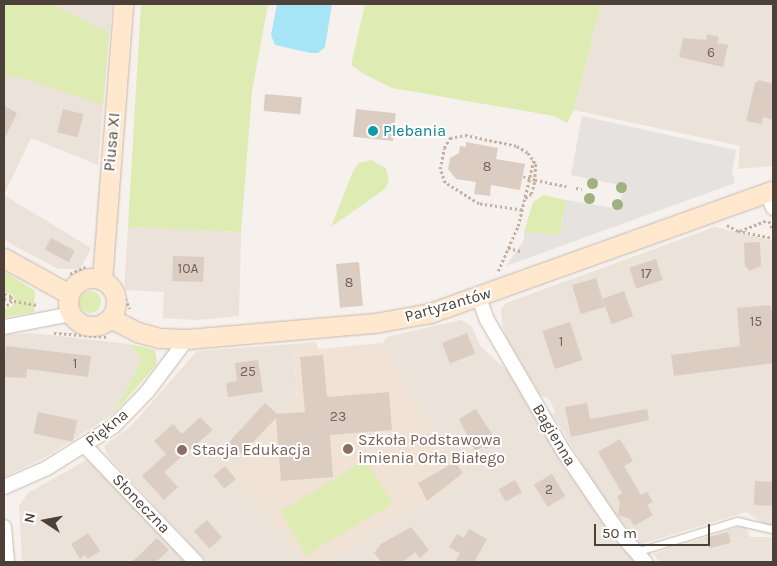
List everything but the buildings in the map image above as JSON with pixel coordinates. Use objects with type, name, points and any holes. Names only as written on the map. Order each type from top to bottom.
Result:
[{"type":"street","name":"Piusa XI","points":[[109,279],[123,4]]},
{"type":"street","name":"Partyzantów","points":[[110,318],[128,328],[160,338],[187,340],[375,322],[430,313],[771,202]]},
{"type":"street","points":[[4,258],[69,294]]},
{"type":"street","points":[[4,327],[71,314],[88,326],[96,326],[110,318],[115,308],[115,295],[109,279],[84,280],[69,294]]},
{"type":"street","points":[[69,294],[71,314]]},
{"type":"street","name":"Bagienna","points":[[479,298],[487,320],[562,449],[640,557]]},
{"type":"street","name":"Piękna","points":[[4,487],[85,446],[114,426],[147,392],[187,340]]},
{"type":"street","name":"Słoneczna","points":[[85,446],[196,562]]},
{"type":"street","points":[[4,528],[7,562]]},
{"type":"lane","points":[[640,557],[737,521],[773,529]]},
{"type":"path","points":[[522,210],[479,204],[446,183],[440,169],[444,148],[450,138],[466,135],[517,146],[534,159],[537,168],[531,194],[525,198]]},
{"type":"path","points":[[497,273],[522,210],[534,159]]},
{"type":"path","points":[[523,177],[566,186]]},
{"type":"path","points":[[576,188],[582,189]]},
{"type":"path","points":[[771,202],[773,218]]},
{"type":"path","points":[[771,202],[773,230]]},
{"type":"path","points":[[738,231],[771,202]]},
{"type":"path","points":[[508,248],[521,251]]},
{"type":"path","points":[[67,274],[83,269],[90,260]]},
{"type":"path","points":[[50,332],[123,339],[137,314],[109,279]]},
{"type":"path","points":[[4,294],[9,295],[12,300]]},
{"type":"path","points":[[4,299],[41,308],[41,300]]},
{"type":"path","points":[[4,306],[9,305],[12,300]]},
{"type":"shaded area","points":[[4,4],[112,4],[98,165],[31,138],[4,195]]},
{"type":"shaded area","points":[[601,4],[773,4],[773,166],[738,169],[740,146],[574,110]]},
{"type":"shaded area","points":[[582,116],[736,150],[732,172],[735,183],[506,266],[524,240],[524,232],[560,235],[566,200],[613,208],[620,204],[623,191],[620,185],[571,175]]},
{"type":"shaded area","points":[[4,195],[91,248],[80,269],[58,269],[4,240]]},
{"type":"shaded area","points":[[128,227],[241,232],[239,316],[197,320],[163,318],[164,292],[124,290]]},
{"type":"shaded area","points":[[715,227],[773,241],[773,525],[767,526],[746,512],[641,544],[609,508],[553,415],[555,411],[549,399],[540,395],[508,340],[503,328],[501,309],[506,303]]},
{"type":"shaded area","points":[[461,320],[472,327],[481,347],[507,370],[565,468],[611,533],[611,539],[638,562],[331,562],[359,542],[470,477],[431,428],[383,343],[386,337]]},
{"type":"shaded area","points":[[32,333],[129,344],[142,359],[113,414],[44,458],[4,477],[4,335]]},
{"type":"shaded area","name":"Szkoła Podstawowa imienia Orła Białego","points":[[316,342],[318,349],[383,343],[431,428],[470,477],[359,542],[331,562],[304,562],[229,469],[290,405],[297,405],[294,344]]},
{"type":"shaded area","points":[[294,344],[297,405],[229,469],[304,562],[207,562],[108,456],[104,446],[131,426],[197,351]]},
{"type":"shaded area","points":[[88,459],[186,562],[22,562],[19,506],[28,493]]},
{"type":"shaded area","points":[[745,525],[750,537],[773,537],[773,562],[660,562],[653,554]]},
{"type":"green space","points":[[4,4],[52,4],[109,33],[103,105],[19,77],[4,76]]},
{"type":"green space","points":[[141,4],[268,4],[252,92],[241,232],[128,227]]},
{"type":"green space","points":[[365,4],[601,4],[574,110],[567,123],[554,116],[392,88],[364,74],[351,65]]},
{"type":"green space","points":[[371,160],[386,168],[389,181],[386,188],[331,227],[353,171],[359,163]]},
{"type":"green space","points":[[543,195],[566,200],[560,235],[524,232],[533,202]]},
{"type":"green space","points":[[4,271],[35,291],[34,312],[4,317],[4,309],[12,307],[14,301],[13,295],[4,292]]},
{"type":"green space","points":[[90,291],[98,294],[101,302],[98,310],[90,313],[82,310],[79,302],[82,294]]},
{"type":"green space","points":[[129,344],[155,350],[157,364],[113,414],[142,359]]},
{"type":"green space","points":[[366,460],[392,504],[307,555],[280,512]]},
{"type":"water","points":[[277,4],[332,4],[325,47],[318,53],[311,53],[275,45],[271,35]]},
{"type":"place","name":"Plebania","points":[[373,131]]},
{"type":"place","name":"Szkoła Podstawowa imienia Orła Białego","points":[[348,449]]},
{"type":"place","name":"Stacja Edukacja","points":[[182,450]]}]
